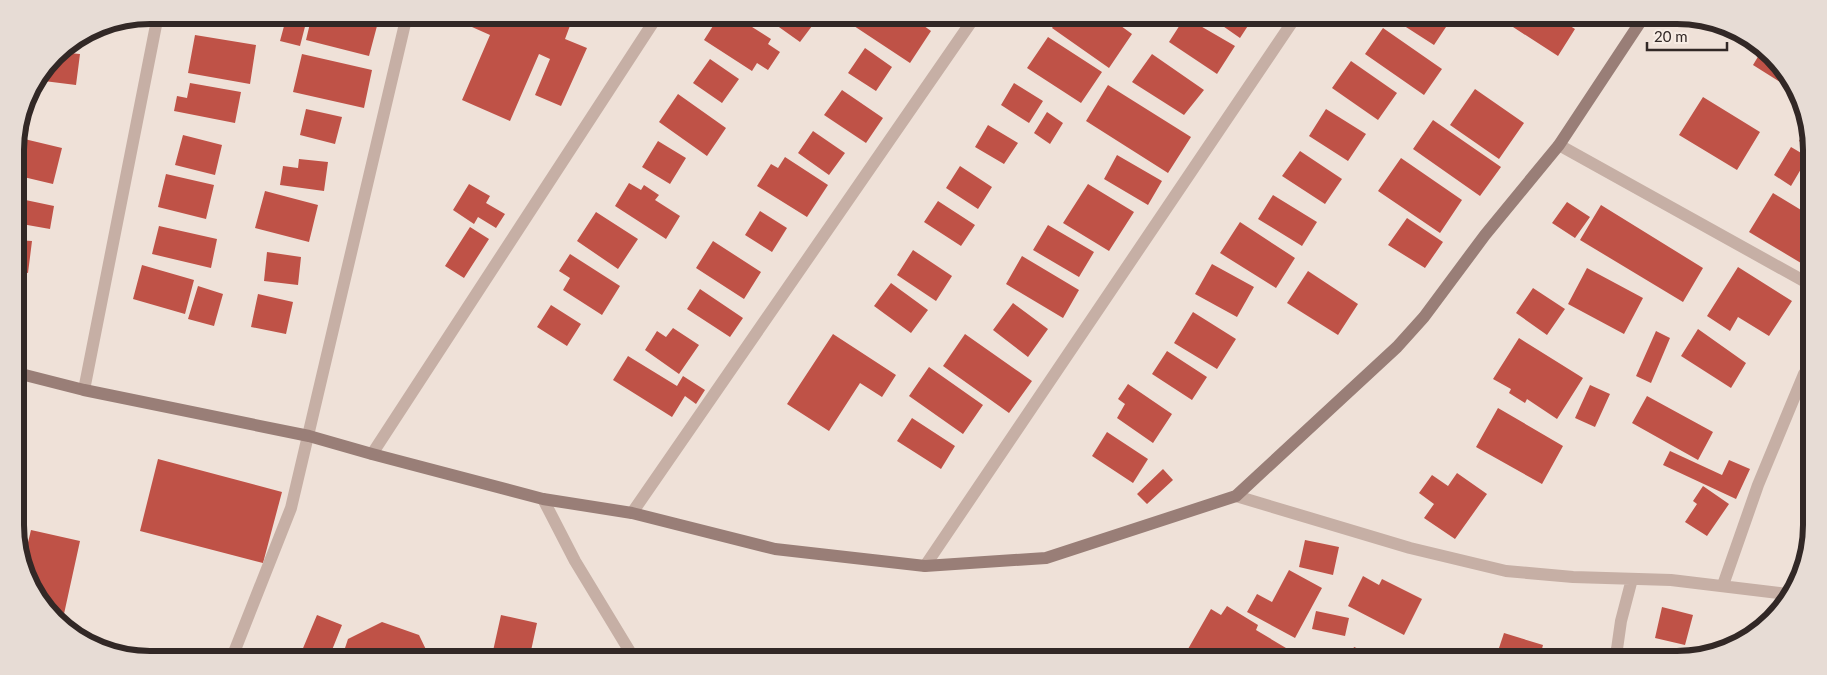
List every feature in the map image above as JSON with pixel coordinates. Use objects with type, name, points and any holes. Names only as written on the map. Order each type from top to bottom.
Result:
[{"type":"street","points":[[84,390],[156,24]]},
{"type":"street","points":[[235,651],[291,508],[406,24]]},
{"type":"street","points":[[372,454],[652,24]]},
{"type":"street","points":[[632,513],[970,24]]},
{"type":"street","points":[[925,566],[1290,24]]},
{"type":"street","points":[[24,376],[84,390],[309,436],[543,499],[632,513],[775,549],[925,566],[1046,558],[1236,496],[1397,347],[1424,317],[1485,235],[1560,145],[1639,24]]},
{"type":"street","points":[[1560,145],[1803,281]]},
{"type":"street","points":[[1722,585],[1758,486],[1803,376]]},
{"type":"street","points":[[1236,496],[1410,548],[1506,571],[1671,580],[1783,593]]},
{"type":"street","points":[[543,499],[575,561],[630,651]]},
{"type":"street","points":[[1616,651],[1621,621],[1632,579]]},
{"type":"building","points":[[285,24],[306,24],[300,46],[280,41]]},
{"type":"building","points":[[310,24],[369,24],[377,26],[369,56],[306,40]]},
{"type":"building","points":[[473,24],[571,24],[565,39],[587,48],[561,106],[535,95],[550,59],[539,54],[510,121],[462,100],[490,35],[472,27]]},
{"type":"building","points":[[714,24],[747,24],[771,39],[768,44],[780,52],[768,70],[757,63],[752,71],[704,40]]},
{"type":"building","points":[[775,24],[814,24],[800,42]]},
{"type":"building","points":[[855,24],[921,24],[931,31],[910,63],[854,26]]},
{"type":"building","points":[[1055,24],[1118,24],[1132,34],[1109,68],[1052,28]]},
{"type":"building","points":[[1181,24],[1197,24],[1235,46],[1217,74],[1169,42]]},
{"type":"building","points":[[1220,24],[1249,24],[1240,38]]},
{"type":"building","points":[[1401,24],[1448,24],[1434,45]]},
{"type":"building","points":[[1515,24],[1567,24],[1575,29],[1558,56],[1513,27]]},
{"type":"building","points":[[1383,28],[1442,69],[1424,95],[1365,54]]},
{"type":"building","points":[[195,35],[256,45],[250,84],[188,73]]},
{"type":"building","points":[[1048,37],[1102,72],[1081,103],[1027,68]]},
{"type":"building","points":[[865,48],[892,67],[876,91],[848,73]]},
{"type":"building","points":[[70,53],[80,54],[76,85],[44,81],[55,67]]},
{"type":"building","points":[[302,54],[372,70],[364,108],[293,92]]},
{"type":"building","points":[[1152,54],[1204,90],[1184,115],[1132,82]]},
{"type":"building","points":[[1759,54],[1772,67],[1785,85],[1753,65]]},
{"type":"building","points":[[710,59],[739,79],[722,103],[693,83]]},
{"type":"building","points":[[1351,61],[1397,93],[1378,120],[1332,88]]},
{"type":"building","points":[[190,83],[241,92],[235,123],[174,111],[177,96],[187,98]]},
{"type":"building","points":[[1014,83],[1043,101],[1029,123],[1001,105]]},
{"type":"building","points":[[1108,85],[1191,137],[1168,173],[1086,121]]},
{"type":"building","points":[[1475,89],[1524,123],[1499,159],[1450,125]]},
{"type":"building","points":[[842,90],[883,118],[866,143],[824,115]]},
{"type":"building","points":[[678,94],[726,128],[707,156],[659,122]]},
{"type":"building","points":[[1703,97],[1760,132],[1737,170],[1679,135]]},
{"type":"building","points":[[33,101],[28,132],[25,132]]},
{"type":"building","points":[[306,109],[342,117],[335,144],[300,135]]},
{"type":"building","points":[[1326,109],[1366,134],[1348,161],[1309,136]]},
{"type":"building","points":[[1047,112],[1063,123],[1050,144],[1034,133]]},
{"type":"building","points":[[1433,120],[1501,167],[1480,196],[1413,149]]},
{"type":"building","points":[[988,125],[1018,143],[1004,164],[975,147]]},
{"type":"building","points":[[813,131],[845,153],[829,175],[798,153]]},
{"type":"building","points":[[183,135],[222,145],[215,175],[175,165]]},
{"type":"building","points":[[24,139],[62,148],[53,184],[24,177]]},
{"type":"building","points":[[658,141],[686,158],[670,184],[642,167]]},
{"type":"building","points":[[1791,147],[1803,154],[1803,166],[1791,186],[1774,175]]},
{"type":"building","points":[[1300,151],[1342,179],[1325,204],[1282,176]]},
{"type":"building","points":[[1117,155],[1162,181],[1148,205],[1104,179]]},
{"type":"building","points":[[785,157],[828,185],[807,217],[757,186],[771,164],[778,168]]},
{"type":"building","points":[[1401,158],[1462,200],[1440,233],[1378,191]]},
{"type":"building","points":[[299,159],[328,162],[324,191],[280,185],[283,166],[298,168]]},
{"type":"building","points":[[960,166],[992,187],[978,209],[946,188]]},
{"type":"building","points":[[166,174],[214,185],[206,219],[158,207]]},
{"type":"building","points":[[629,183],[641,190],[644,185],[659,195],[655,200],[680,216],[666,239],[615,206]]},
{"type":"building","points":[[469,184],[490,196],[486,203],[505,214],[496,228],[478,217],[474,224],[453,210]]},
{"type":"building","points":[[1088,184],[1134,212],[1109,251],[1063,223]]},
{"type":"building","points":[[265,191],[318,205],[309,242],[255,228]]},
{"type":"building","points":[[1773,193],[1803,211],[1803,264],[1749,232]]},
{"type":"building","points":[[1273,195],[1317,222],[1302,246],[1258,219]]},
{"type":"building","points":[[24,200],[54,206],[50,229],[24,224]]},
{"type":"building","points":[[938,201],[975,225],[961,246],[924,222]]},
{"type":"building","points":[[1567,202],[1590,217],[1575,238],[1552,223]]},
{"type":"building","points":[[1601,205],[1703,268],[1683,302],[1580,240]]},
{"type":"building","points":[[760,211],[787,228],[772,252],[745,235]]},
{"type":"building","points":[[596,212],[638,239],[618,269],[577,241]]},
{"type":"building","points":[[1407,218],[1443,242],[1425,268],[1388,245]]},
{"type":"building","points":[[1240,222],[1295,258],[1276,288],[1220,253]]},
{"type":"building","points":[[1048,225],[1094,252],[1079,277],[1033,250]]},
{"type":"building","points":[[159,226],[217,239],[211,268],[152,254]]},
{"type":"building","points":[[470,227],[489,239],[464,278],[445,266]]},
{"type":"building","points":[[24,240],[32,241],[28,273],[24,272]]},
{"type":"building","points":[[713,241],[761,272],[744,299],[696,268]]},
{"type":"building","points":[[913,250],[952,276],[936,301],[897,275]]},
{"type":"building","points":[[267,252],[301,257],[298,285],[264,281]]},
{"type":"building","points":[[570,254],[620,286],[602,315],[563,290],[570,278],[559,271]]},
{"type":"building","points":[[1022,256],[1079,290],[1063,318],[1006,284]]},
{"type":"building","points":[[1212,264],[1254,287],[1237,317],[1195,294]]},
{"type":"building","points":[[142,265],[194,280],[185,314],[133,299]]},
{"type":"building","points":[[1738,267],[1792,301],[1769,336],[1738,317],[1730,331],[1707,316]]},
{"type":"building","points":[[1587,268],[1643,298],[1624,334],[1568,304]]},
{"type":"building","points":[[1308,271],[1358,304],[1338,335],[1287,303]]},
{"type":"building","points":[[891,283],[928,310],[911,333],[874,306]]},
{"type":"building","points":[[198,286],[223,294],[214,326],[188,319]]},
{"type":"building","points":[[1533,288],[1565,309],[1547,335],[1516,313]]},
{"type":"building","points":[[700,289],[743,318],[730,337],[687,309]]},
{"type":"building","points":[[258,294],[293,302],[286,334],[251,327]]},
{"type":"building","points":[[1013,303],[1048,329],[1028,357],[993,330]]},
{"type":"building","points":[[551,305],[581,324],[567,346],[537,327]]},
{"type":"building","points":[[1193,312],[1236,339],[1217,369],[1174,343]]},
{"type":"building","points":[[673,328],[699,345],[679,374],[645,350],[657,331],[666,337]]},
{"type":"building","points":[[1698,329],[1746,363],[1731,388],[1681,356]]},
{"type":"building","points":[[1656,331],[1670,338],[1651,383],[1636,376]]},
{"type":"building","points":[[833,334],[896,375],[882,397],[860,383],[829,431],[787,404]]},
{"type":"building","points":[[965,334],[1032,381],[1009,413],[943,366]]},
{"type":"building","points":[[1519,338],[1583,378],[1557,419],[1527,399],[1525,403],[1509,393],[1511,389],[1493,379]]},
{"type":"building","points":[[1167,351],[1207,377],[1192,400],[1152,374]]},
{"type":"building","points":[[628,356],[677,386],[683,376],[705,390],[696,404],[685,396],[672,417],[613,380]]},
{"type":"building","points":[[929,367],[983,405],[963,434],[909,396]]},
{"type":"building","points":[[1128,384],[1172,414],[1153,443],[1117,418],[1125,404],[1118,399]]},
{"type":"building","points":[[1590,385],[1610,394],[1595,427],[1575,418]]},
{"type":"building","points":[[1647,396],[1713,432],[1698,460],[1632,423]]},
{"type":"building","points":[[1498,408],[1563,446],[1542,484],[1476,447]]},
{"type":"building","points":[[912,418],[955,446],[941,469],[897,441]]},
{"type":"building","points":[[1107,432],[1148,459],[1133,483],[1092,456]]},
{"type":"building","points":[[1670,451],[1722,475],[1729,460],[1750,469],[1736,499],[1663,465]]},
{"type":"building","points":[[158,459],[282,492],[263,563],[140,531]]},
{"type":"building","points":[[1163,469],[1173,480],[1147,504],[1137,494]]},
{"type":"building","points":[[1457,473],[1487,494],[1455,539],[1424,518],[1434,504],[1419,493],[1432,475],[1448,486]]},
{"type":"building","points":[[1703,486],[1729,504],[1707,536],[1685,522],[1697,504],[1693,501]]},
{"type":"building","points":[[31,530],[80,541],[63,616],[45,595],[37,581],[30,566],[26,550]]},
{"type":"building","points":[[1305,540],[1339,547],[1333,575],[1299,567]]},
{"type":"building","points":[[1289,570],[1322,588],[1295,638],[1247,612],[1257,594],[1272,602]]},
{"type":"building","points":[[1363,576],[1379,585],[1382,579],[1422,599],[1404,635],[1348,606]]},
{"type":"building","points":[[1227,606],[1258,625],[1256,630],[1291,651],[1191,651],[1188,649],[1211,609],[1221,615]]},
{"type":"building","points":[[1662,607],[1693,615],[1685,645],[1655,638]]},
{"type":"building","points":[[1316,611],[1349,618],[1345,636],[1312,629]]},
{"type":"building","points":[[317,615],[342,625],[332,651],[302,651]]},
{"type":"building","points":[[501,615],[537,623],[531,651],[493,651]]},
{"type":"building","points":[[382,622],[419,635],[427,651],[344,651],[348,639]]},
{"type":"building","points":[[1504,633],[1543,645],[1541,651],[1498,651]]},
{"type":"building","points":[[1354,647],[1364,651],[1352,651]]}]
